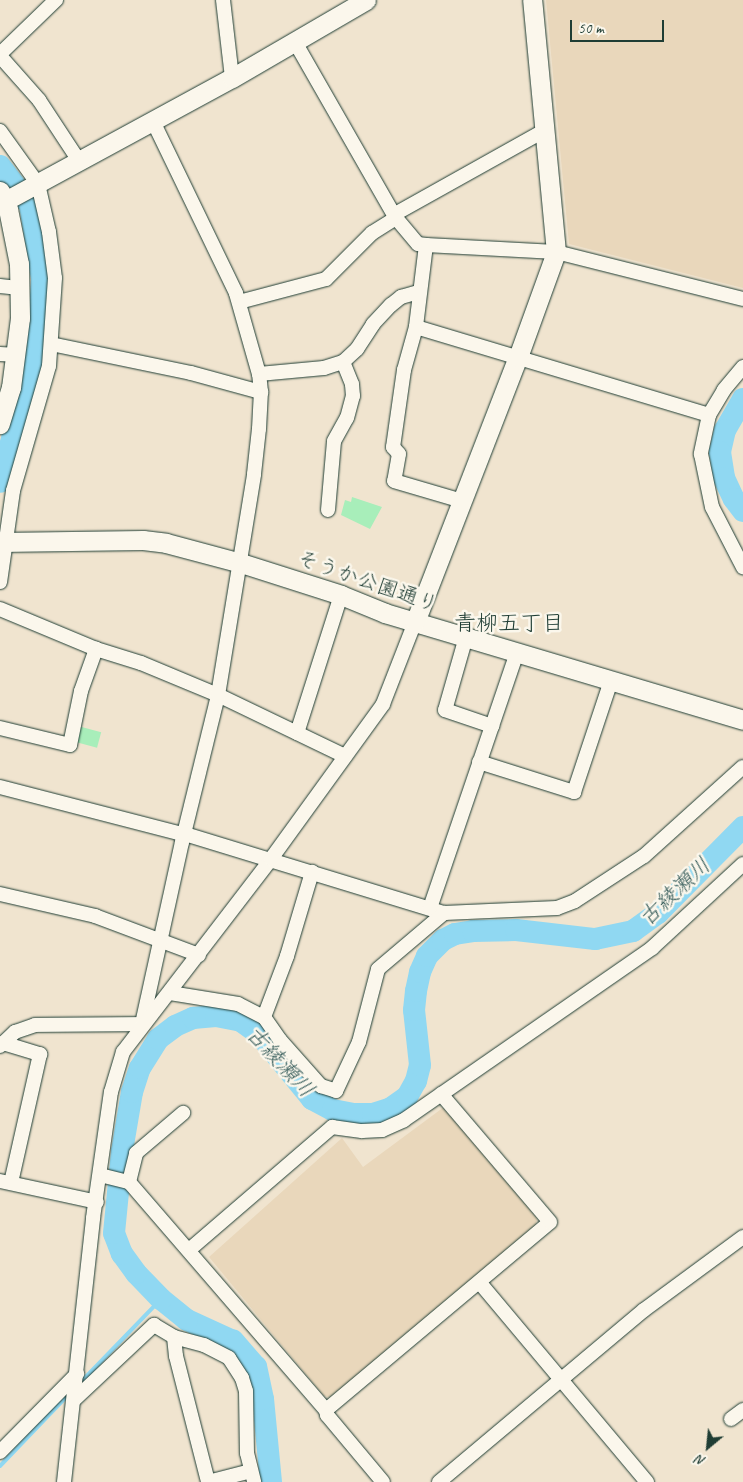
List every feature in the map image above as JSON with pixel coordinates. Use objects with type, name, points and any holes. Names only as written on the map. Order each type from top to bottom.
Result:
[{"type":"street","points":[[56,0],[0,55],[39,100],[79,161]]},
{"type":"street","points":[[223,0],[232,78]]},
{"type":"street","points":[[0,424],[11,387],[8,355],[20,288],[19,264],[4,198],[36,185],[232,78],[366,0]]},
{"type":"street","points":[[64,1482],[77,1374],[83,1301],[100,1174],[115,1076],[123,1052],[271,860],[383,704],[518,357],[556,252],[532,0]]},
{"type":"street","points":[[294,42],[396,216],[418,244],[556,252],[743,299]]},
{"type":"street","points":[[140,1029],[218,696],[241,563],[257,447],[261,392],[259,374],[239,302],[153,121]]},
{"type":"street","points":[[239,302],[326,279],[372,233],[396,216],[545,130]]},
{"type":"street","points":[[0,131],[36,185],[49,232],[55,278],[51,344],[42,396],[20,460],[2,542],[0,582]]},
{"type":"street","points":[[426,245],[416,327],[404,370],[394,447],[399,454],[394,481],[462,501]]},
{"type":"street","points":[[0,286],[20,288]]},
{"type":"street","points":[[259,374],[324,368],[343,362],[357,349],[373,324],[391,305],[401,297],[419,292]]},
{"type":"street","points":[[416,327],[709,415]]},
{"type":"street","points":[[51,344],[191,373],[261,392]]},
{"type":"street","points":[[330,504],[334,442],[347,418],[353,396],[352,384],[343,362]]},
{"type":"street","points":[[743,367],[724,390],[709,415],[702,441],[702,469],[712,507],[743,567]]},
{"type":"street","name":"そうか公園通り","points":[[2,542],[143,540],[166,543],[241,563],[466,638],[743,720]]},
{"type":"street","points":[[297,733],[341,595]]},
{"type":"street","points":[[0,608],[96,649],[140,663],[218,696],[345,756]]},
{"type":"street","points":[[466,638],[445,710],[492,726]]},
{"type":"street","points":[[0,728],[70,745],[81,690],[96,649]]},
{"type":"street","points":[[430,908],[517,653]]},
{"type":"street","points":[[479,762],[574,792],[611,681]]},
{"type":"street","points":[[0,787],[185,834],[444,913],[556,908],[575,901],[644,856],[743,767]]},
{"type":"street","points":[[189,1250],[332,1127],[362,1132],[382,1130],[404,1120],[652,948],[743,864]]},
{"type":"street","points":[[264,1017],[287,956],[312,872]]},
{"type":"street","points":[[0,894],[95,916],[199,955]]},
{"type":"street","points":[[170,993],[238,1004],[264,1017],[280,1040],[311,1076],[321,1086],[336,1092],[359,1042],[378,969],[444,913]]},
{"type":"street","points":[[2,1045],[19,1030],[35,1024],[140,1029]]},
{"type":"street","points":[[2,1045],[40,1054],[6,1182],[97,1202]]},
{"type":"street","points":[[326,1410],[480,1283],[550,1222],[441,1094]]},
{"type":"street","points":[[129,1182],[136,1154],[183,1113]]},
{"type":"street","points":[[100,1174],[129,1182],[326,1410],[327,1415],[383,1482]]},
{"type":"street","points":[[439,1482],[644,1310],[743,1237]]},
{"type":"street","points":[[480,1283],[647,1482]]},
{"type":"street","points":[[74,1400],[154,1326],[174,1337],[204,1345],[229,1358],[242,1378],[246,1391],[246,1454],[252,1477],[208,1482],[176,1356],[174,1337]]},
{"type":"street","points":[[0,1452],[77,1374]]},
{"type":"street","points":[[731,1419],[743,1410]]},
{"type":"shaded area","points":[[546,0],[743,0],[743,288],[569,244]]},
{"type":"shaded area","points":[[444,1107],[537,1216],[536,1225],[334,1398],[324,1396],[209,1257],[342,1138],[363,1167]]},
{"type":"green space","points":[[352,497],[382,507],[370,529],[341,515],[345,500],[351,502]]},
{"type":"green space","points":[[78,726],[101,732],[97,748],[74,741]]},
{"type":"waterway","points":[[0,166],[30,205],[42,279],[38,345],[0,482]]},
{"type":"waterway","name":"古綾瀬川","points":[[743,399],[725,430],[720,452],[724,478],[734,499],[743,511]]},
{"type":"waterway","name":"古綾瀬川","points":[[271,1482],[263,1399],[256,1367],[233,1341],[187,1320],[161,1299],[136,1273],[122,1254],[114,1233],[122,1151],[132,1092],[140,1068],[158,1039],[175,1026],[193,1018],[216,1016],[241,1021],[259,1034],[312,1099],[333,1110],[354,1114],[373,1114],[391,1108],[407,1097],[416,1081],[420,1065],[414,1010],[416,991],[420,972],[427,956],[443,940],[455,934],[473,931],[516,930],[595,939],[633,931],[658,913],[743,827]]},
{"type":"waterway","points":[[79,1384],[161,1299]]},
{"type":"waterway","points":[[0,1466],[69,1394]]},
{"type":"district","name":"青柳五丁目","points":[[509,624]]}]
